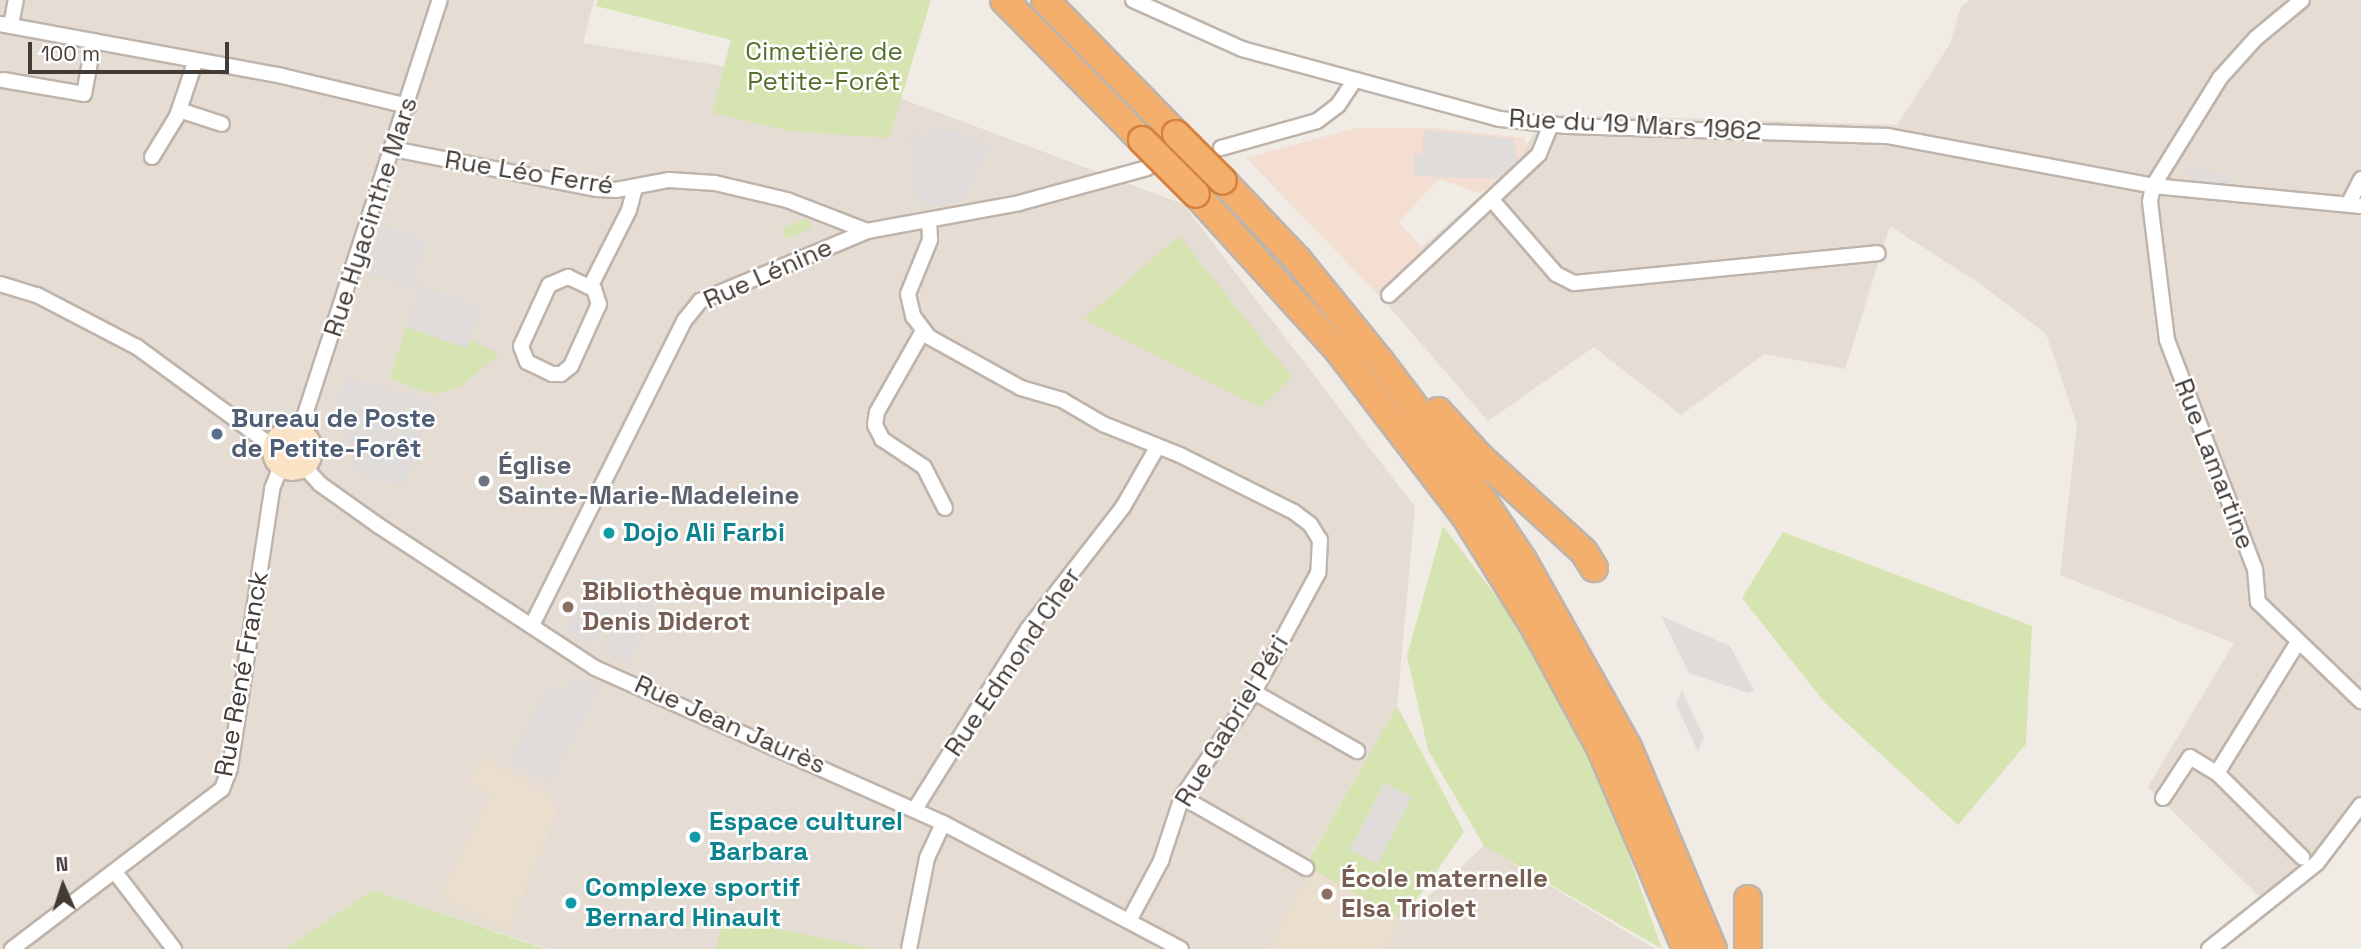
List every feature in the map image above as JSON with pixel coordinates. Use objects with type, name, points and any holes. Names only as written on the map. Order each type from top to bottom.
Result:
[{"type":"highway","points":[[1004,0],[1196,194],[1343,356],[1467,519],[1535,628],[1600,747],[1686,949]]},
{"type":"highway","points":[[1045,0],[1298,260],[1360,335],[1478,491],[1564,627],[1651,794],[1713,949]]},
{"type":"highway","points":[[1360,335],[1421,391],[1479,456],[1584,552],[1594,568]]},
{"type":"highway","points":[[1748,899],[1748,949]]},
{"type":"street","points":[[16,0],[5,24],[196,60],[408,106]]},
{"type":"street","name":"Rue Hyacinthe Mars","points":[[299,433],[408,106],[440,0]]},
{"type":"street","name":"Rue du 19 Mars 1962","points":[[1132,0],[1209,37],[1354,81],[1477,114],[1552,125],[1887,136],[2153,186],[2355,204]]},
{"type":"street","points":[[2153,186],[2220,78],[2256,38],[2302,0]]},
{"type":"street","points":[[3,80],[84,94],[94,41]]},
{"type":"street","points":[[152,157],[179,110],[196,60]]},
{"type":"street","points":[[1222,149],[1317,121],[1338,105],[1354,81]]},
{"type":"street","points":[[179,110],[222,124]]},
{"type":"street","points":[[1390,295],[1546,147],[1552,125]]},
{"type":"street","name":"Rue Léo Ferré","points":[[393,149],[597,189],[635,187],[678,180],[737,187],[797,203],[867,231]]},
{"type":"street","points":[[2165,167],[2178,182],[2197,191]]},
{"type":"street","name":"Rue Lénine","points":[[532,625],[695,305],[867,231],[1019,203],[1147,168]]},
{"type":"street","points":[[2355,204],[2361,179]]},
{"type":"street","name":"Rue Lamartine","points":[[2153,186],[2150,202],[2169,349],[2255,569],[2258,602],[2361,701]]},
{"type":"street","points":[[590,287],[629,210],[635,187]]},
{"type":"street","points":[[1492,200],[1556,274],[1574,283],[1878,253]]},
{"type":"street","points":[[929,220],[930,240],[908,294],[913,316],[923,331],[877,412],[875,425],[881,439],[924,467],[945,508]]},
{"type":"street","points":[[568,277],[590,287],[597,292],[599,304],[568,369],[551,374],[527,362],[521,346],[551,282],[568,277]]},
{"type":"street","points":[[0,284],[37,295],[138,347],[292,469],[303,465],[310,445],[299,433],[283,434],[277,456]]},
{"type":"street","name":"Rue Gabriel Péri","points":[[923,331],[1021,388],[1062,400],[1103,424],[1158,446],[1300,515],[1320,540],[1318,573],[1254,692],[1182,797],[1161,861],[1129,921]]},
{"type":"street","name":"Rue Edmond Cher","points":[[915,809],[1028,629],[1123,507],[1158,446]]},
{"type":"street","name":"Rue René Franck","points":[[12,949],[213,800],[225,782],[277,456]]},
{"type":"street","name":"Rue Jean Jaurès","points":[[303,465],[334,495],[596,668],[943,822],[1181,949]]},
{"type":"street","points":[[2217,773],[2298,642]]},
{"type":"street","points":[[1254,692],[1357,751]]},
{"type":"street","points":[[2163,798],[2190,757],[2217,773],[2302,857]]},
{"type":"street","points":[[1182,797],[1306,868]]},
{"type":"street","points":[[2208,949],[2317,863],[2361,805]]},
{"type":"street","points":[[909,949],[928,858],[943,822]]},
{"type":"street","points":[[115,873],[174,949]]},
{"type":"shaded area","points":[[0,0],[594,0],[583,43],[886,93],[1183,204],[1415,507],[1397,706],[1308,860],[1403,919],[1484,846],[1655,949],[548,949],[373,890],[285,949],[0,949]]},
{"type":"shaded area","points":[[1970,0],[2361,0],[2361,813],[2327,846],[2259,896],[2148,787],[2234,643],[2060,575],[2077,425],[2046,334],[1979,283],[1890,226],[1845,369],[1764,354],[1681,415],[1594,347],[1488,421],[1374,289],[1510,170],[1547,114],[1897,125],[1950,44],[1961,7]]},
{"type":"shaded area","points":[[935,125],[991,145],[962,202],[918,207],[908,133],[932,135]]},
{"type":"shaded area","points":[[1355,128],[1436,128],[1525,138],[1526,163],[1480,193],[1439,179],[1398,222],[1430,255],[1376,292],[1246,158]]},
{"type":"shaded area","points":[[1423,130],[1514,139],[1518,163],[1497,179],[1414,176],[1414,154],[1423,153]]},
{"type":"shaded area","points":[[2183,166],[2230,176],[2235,185],[2193,181]]},
{"type":"shaded area","points":[[379,223],[427,242],[413,281],[481,309],[467,348],[406,327],[419,291],[361,271]]},
{"type":"shaded area","points":[[345,377],[432,401],[405,486],[359,474],[354,465],[341,419],[333,416]]},
{"type":"shaded area","points":[[595,574],[658,608],[627,665],[601,651],[625,601],[620,596],[593,646],[564,630]]},
{"type":"shaded area","points":[[1661,616],[1730,646],[1754,690],[1748,693],[1689,673]]},
{"type":"shaded area","points":[[573,680],[602,685],[550,783],[509,762],[549,685],[561,691]]},
{"type":"shaded area","points":[[1682,691],[1704,737],[1698,752],[1676,704]]},
{"type":"shaded area","points":[[482,757],[554,796],[556,817],[508,931],[439,897],[490,795],[468,784]]},
{"type":"shaded area","points":[[1384,783],[1412,797],[1378,864],[1350,850]]},
{"type":"shaded area","name":"École maternelle Elsa Triolet","points":[[1311,869],[1403,919],[1383,949],[1266,949]]},
{"type":"green space","name":"Cimetière de Petite-Forêt","points":[[598,0],[931,0],[889,138],[791,131],[712,113],[731,40],[596,6]]},
{"type":"green space","points":[[808,218],[812,228],[786,239],[782,228]]},
{"type":"green space","points":[[1179,236],[1292,377],[1260,407],[1084,319]]},
{"type":"green space","points":[[406,327],[466,348],[471,340],[499,354],[460,387],[433,394],[390,379]]},
{"type":"green space","points":[[1443,526],[1531,643],[1600,775],[1662,949],[1484,846],[1428,750],[1407,656]]},
{"type":"green space","points":[[1783,532],[2032,626],[2026,744],[1958,825],[1826,704],[1742,598]]},
{"type":"green space","points":[[1397,706],[1464,832],[1403,919],[1311,869],[1308,861]]},
{"type":"green space","points":[[373,890],[545,949],[285,949]]},
{"type":"green space","points":[[724,918],[874,949],[716,949]]},
{"type":"place","name":"Bureau de Poste de Petite-Forêt","points":[[217,434]]},
{"type":"place","name":"Église Sainte-Marie-Madeleine","points":[[484,481]]},
{"type":"place","name":"Dojo Ali Farbi","points":[[609,533]]},
{"type":"place","name":"Bibliothèque municipale Denis Diderot","points":[[568,607]]},
{"type":"place","name":"Espace culturel Barbara","points":[[695,837]]},
{"type":"place","name":"École maternelle Elsa Triolet","points":[[1327,894]]},
{"type":"place","name":"Complexe sportif Bernard Hinault","points":[[571,903]]}]
